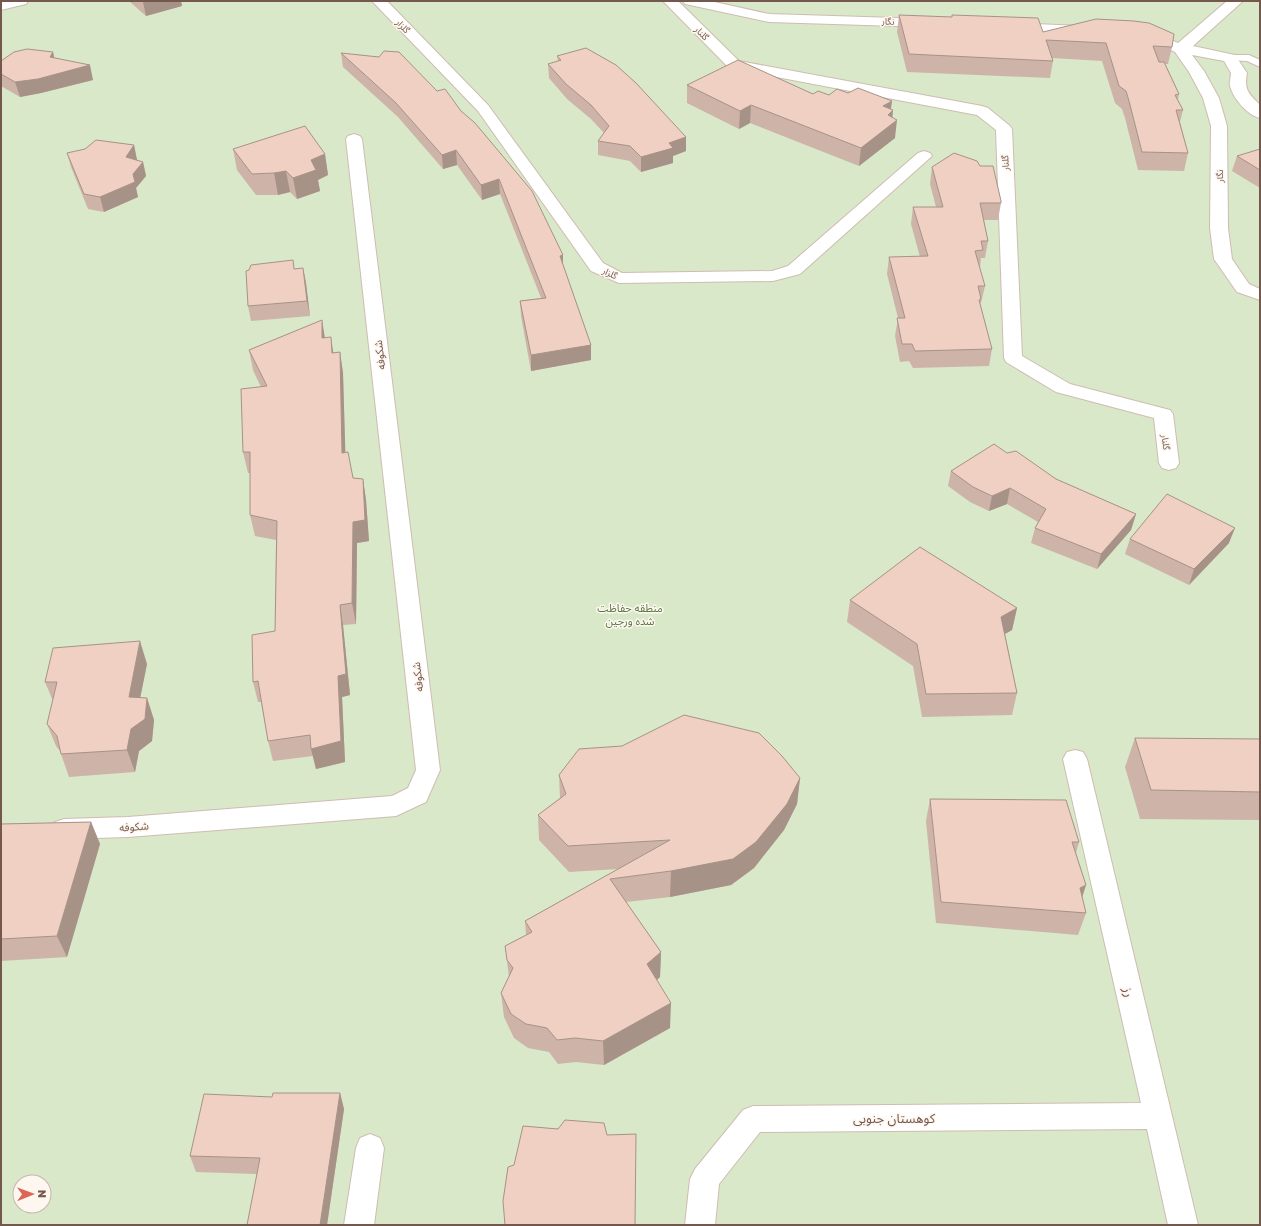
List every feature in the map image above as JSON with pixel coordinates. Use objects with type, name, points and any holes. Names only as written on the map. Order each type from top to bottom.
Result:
[{"type":"street","points":[[1,6],[21,1]]},
{"type":"street","name":"گلزار","points":[[379,1],[483,108],[597,267],[619,278],[774,276],[794,270],[924,156]]},
{"type":"street","name":"گلنار","points":[[670,1],[734,65],[982,111],[1004,129],[1013,358],[1063,388],[1163,414],[1170,463]]},
{"type":"street","name":"نگار","points":[[690,1],[769,18],[943,24]]},
{"type":"street","points":[[1180,49],[1236,1]]},
{"type":"street","points":[[998,26],[1099,31]]},
{"type":"street","name":"نگار","points":[[1131,32],[1146,33],[1180,49],[1201,51],[1230,58]]},
{"type":"street","name":"نگار","points":[[1180,49],[1196,71],[1211,98],[1219,126],[1218,228],[1223,259],[1243,288],[1260,295]]},
{"type":"street","points":[[1230,58],[1238,73],[1237,84],[1242,96],[1260,113]]},
{"type":"street","name":"شکوفه","points":[[41,830],[128,827],[396,806],[417,795],[428,770],[354,140]]},
{"type":"street","name":"رز","points":[[1075,759],[1183,1225]]},
{"type":"street","name":"کوهستان جنوبی","points":[[700,1225],[705,1179],[753,1119],[1158,1116]]},
{"type":"street","points":[[359,1225],[370,1148]]},
{"type":"lane","points":[[1230,58],[1249,58],[1260,64]]},
{"type":"green space","name":"منطقه حفاظت شده ورجین","points":[[1,1],[1260,1],[1260,1225],[1,1225]]},
{"type":"building","points":[[899,15],[1038,18],[1043,32],[1096,19],[1134,21],[1149,23],[1174,34],[1172,47],[1153,46],[1159,62],[1164,62],[1179,94],[1175,95],[1183,110],[1176,110],[1188,153],[1142,152],[1126,91],[1119,86],[1106,43],[1046,40],[1053,61],[909,54]]},
{"type":"building","points":[[586,48],[616,65],[636,83],[686,137],[669,143],[673,148],[641,157],[630,146],[598,141],[609,126],[591,105],[566,84],[548,64],[561,60],[557,56]]},
{"type":"building","points":[[27,49],[53,52],[50,57],[90,65],[38,79],[15,82],[1,74],[1,61],[14,52]]},
{"type":"building","points":[[384,51],[399,52],[437,91],[445,89],[461,111],[475,123],[532,191],[563,255],[560,256],[591,345],[531,355],[520,301],[546,298],[499,179],[481,185],[456,150],[442,155],[396,103],[341,53],[379,57]]},
{"type":"building","points":[[738,60],[813,94],[818,91],[829,95],[837,89],[848,93],[858,88],[892,101],[883,106],[893,110],[888,115],[897,120],[861,148],[751,105],[740,111],[687,85]]},
{"type":"building","points":[[305,126],[325,154],[311,160],[316,170],[293,178],[286,171],[252,174],[233,149]]},
{"type":"building","points":[[96,140],[134,145],[126,157],[143,162],[133,174],[135,182],[100,197],[84,194],[67,153],[85,149]]},
{"type":"building","points":[[1260,149],[1260,170],[1237,156]]},
{"type":"building","points":[[954,153],[977,161],[980,166],[993,166],[1001,201],[1001,203],[980,203],[988,241],[981,241],[983,250],[975,251],[985,286],[978,286],[981,299],[979,300],[992,349],[915,351],[912,344],[902,344],[897,318],[905,318],[889,257],[928,256],[913,207],[943,207],[932,167]]},
{"type":"building","points":[[293,260],[294,269],[303,268],[307,301],[248,306],[246,271],[249,270],[251,265]]},
{"type":"building","points":[[322,320],[322,338],[331,337],[332,353],[340,352],[342,453],[348,452],[353,478],[363,479],[365,520],[353,522],[352,603],[340,605],[346,674],[338,676],[341,741],[311,749],[310,735],[268,741],[258,681],[253,682],[252,635],[275,631],[277,521],[250,515],[250,452],[243,452],[241,389],[267,386],[249,350]]},
{"type":"building","points":[[994,444],[1007,453],[1016,451],[1056,479],[1136,514],[1101,554],[1035,528],[1046,509],[1010,488],[992,496],[973,487],[951,471]]},
{"type":"building","points":[[1167,494],[1235,528],[1194,569],[1130,539]]},
{"type":"building","points":[[920,547],[1017,608],[1001,617],[1017,693],[926,694],[917,644],[850,600]]},
{"type":"building","points":[[140,641],[129,697],[147,698],[145,719],[131,729],[127,750],[61,754],[57,736],[47,724],[57,682],[45,682],[53,648]]},
{"type":"building","points":[[684,715],[759,733],[782,756],[800,778],[787,804],[756,842],[733,859],[671,871],[610,879],[661,952],[647,964],[671,1003],[603,1041],[575,1038],[557,1040],[547,1028],[526,1024],[511,1014],[501,993],[513,968],[507,960],[505,946],[532,932],[525,921],[670,840],[568,846],[538,815],[566,794],[559,775],[579,749],[622,746]]},
{"type":"building","points":[[1135,738],[1260,739],[1260,792],[1151,790]]},
{"type":"building","points":[[930,799],[1066,800],[1079,842],[1072,842],[1086,885],[1080,888],[1086,913],[941,902]]},
{"type":"building","points":[[91,822],[57,936],[1,939],[1,824]]},
{"type":"building","points":[[273,1093],[340,1093],[320,1225],[247,1225],[260,1158],[190,1156],[204,1094],[272,1097]]},
{"type":"building","points":[[565,1120],[604,1123],[607,1135],[636,1134],[635,1225],[505,1225],[503,1201],[508,1167],[514,1165],[523,1126],[558,1129]]}]
